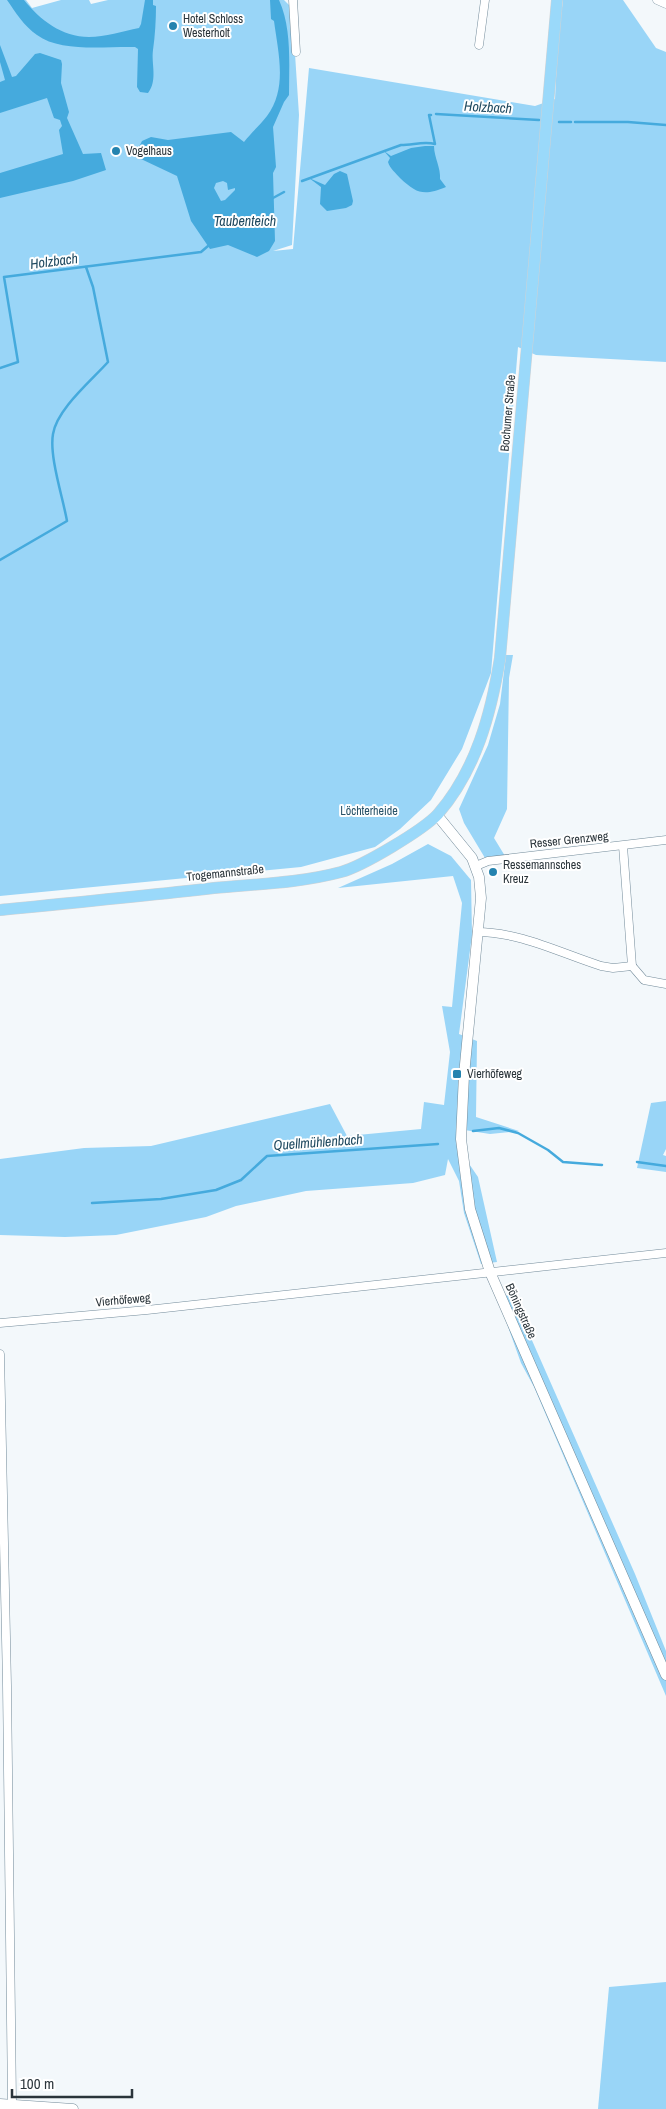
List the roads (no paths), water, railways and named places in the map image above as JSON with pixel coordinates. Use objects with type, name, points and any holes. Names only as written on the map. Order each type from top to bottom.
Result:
[{"type":"main road","name":"Bochumer Straße","points":[[437,815],[473,758],[487,723],[500,658],[557,0]]},
{"type":"main road","name":"Böningstraße","points":[[437,815],[472,858],[479,877],[481,898],[461,1139],[470,1209],[490,1272],[666,1675]]},
{"type":"main road","name":"Trogemannstraße","points":[[0,910],[284,881],[343,872],[393,847],[437,815]]},
{"type":"main road","points":[[0,2104],[12,2103],[73,2109]]},
{"type":"street","points":[[479,45],[486,0]]},
{"type":"street","points":[[657,0],[666,4]]},
{"type":"street","points":[[291,1],[296,52]]},
{"type":"street","name":"Resser Grenzweg","points":[[476,866],[488,861],[666,840]]},
{"type":"street","points":[[623,846],[632,966],[644,980],[666,984]]},
{"type":"street","points":[[477,932],[494,932],[518,938],[601,966],[613,968],[632,966]]},
{"type":"street","name":"Vierhöfeweg","points":[[0,1323],[148,1310],[666,1253]]},
{"type":"street","points":[[0,1354],[7,1675],[12,2103]]},
{"type":"water","points":[[7,0],[24,0],[44,20],[61,31],[79,36],[95,37],[139,28],[145,0],[153,0],[153,5],[156,6],[153,83],[148,93],[140,92],[137,87],[138,49],[135,47],[98,48],[71,46],[47,41],[28,28]]},
{"type":"water","name":"Taubenteich","points":[[270,0],[279,0],[288,35],[289,95],[273,127],[276,167],[273,173],[275,241],[269,251],[257,257],[228,245],[210,249],[191,221],[177,176],[141,159],[138,149],[142,141],[151,137],[168,140],[231,132],[244,142],[267,116],[278,94],[279,57],[274,21],[271,19]],"holes":[[[223,181],[227,183],[228,190],[235,188],[235,190],[225,200],[221,201],[214,188],[216,183]]]},
{"type":"water","points":[[0,45],[12,77],[16,76],[35,54],[40,53],[61,60],[61,83],[69,112],[67,118],[83,154],[101,153],[106,170],[73,181],[0,198],[0,173],[63,154],[59,130],[62,126],[60,120],[54,118],[47,98],[0,113],[0,82],[5,80],[0,62]]},
{"type":"water","points":[[434,146],[440,179],[446,187],[432,192],[416,190],[400,178],[390,167],[388,162],[390,158],[384,151],[391,156],[411,148]]},
{"type":"water","points":[[340,171],[347,174],[353,201],[352,205],[346,208],[327,211],[320,204],[321,187],[309,178],[325,185],[334,174]]},
{"type":"waterway","name":"Holzbach","points":[[436,114],[539,120]]},
{"type":"waterway","name":"Holzbach","points":[[302,181],[401,145],[435,144],[429,115],[431,115]]},
{"type":"waterway","name":"Holzbach","points":[[559,122],[571,122]]},
{"type":"waterway","name":"Holzbach","points":[[575,122],[628,122],[666,125]]},
{"type":"waterway","name":"Holzbach","points":[[273,198],[284,192]]},
{"type":"waterway","name":"Holzbach","points":[[0,368],[18,362],[4,277],[201,252],[208,246]]},
{"type":"waterway","points":[[0,560],[67,521],[53,454],[53,434],[61,415],[68,405],[108,362],[93,287],[86,267]]},
{"type":"waterway","name":"Quellmühlenbach","points":[[473,1131],[499,1128],[518,1133],[548,1150],[563,1162],[602,1165]]},
{"type":"waterway","name":"Quellmühlenbach","points":[[92,1203],[161,1199],[216,1190],[241,1180],[267,1156],[438,1144]]},
{"type":"waterway","name":"Quellmühlenbach","points":[[637,1162],[666,1166]]},
{"type":"place","name":"Hotel Schloss Westerholt","points":[[173,26]]},
{"type":"place","name":"Vogelhaus","points":[[116,151]]},
{"type":"place","name":"Ressemannsches Kreuz","points":[[493,872]]},
{"type":"place","name":"Vierhöfeweg","points":[[457,1074]]},
{"type":"park label","name":"Löchterheide","points":[[369,811]]}]
